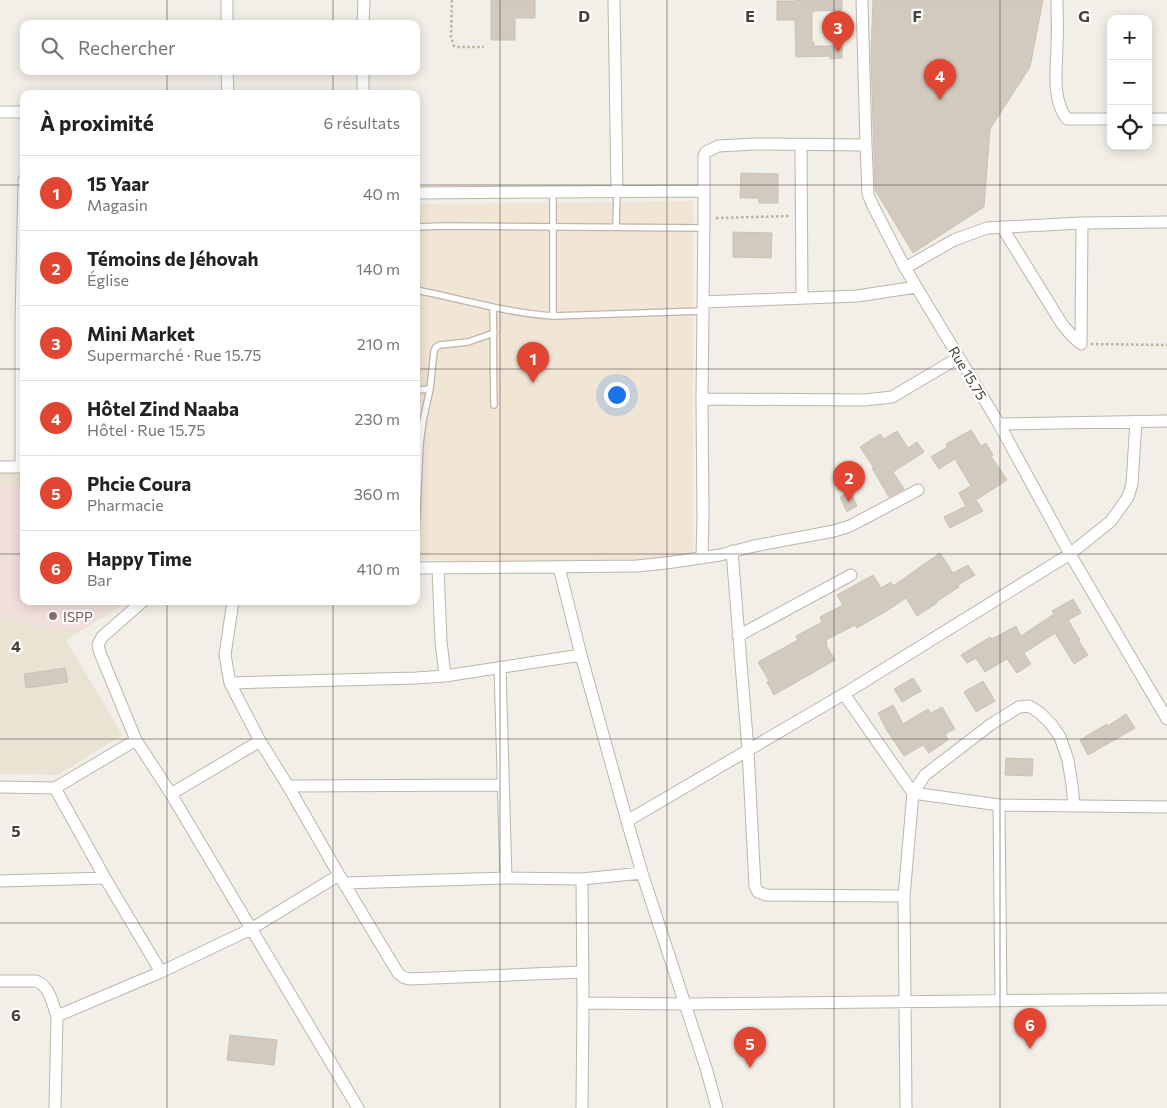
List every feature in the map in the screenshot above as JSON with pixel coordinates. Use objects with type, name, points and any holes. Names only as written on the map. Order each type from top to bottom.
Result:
[{"type":"street","points":[[227,0],[227,20]]},
{"type":"street","points":[[364,0],[364,20]]},
{"type":"street","points":[[614,0],[617,191]]},
{"type":"street","name":"Rue 15.75","points":[[862,0],[868,194],[873,206],[905,268],[998,424],[1070,554],[1167,719]]},
{"type":"street","points":[[1057,0],[1056,85],[1062,113],[1066,119],[1107,119]]},
{"type":"street","points":[[228,75],[228,90]]},
{"type":"street","points":[[363,75],[363,90]]},
{"type":"street","points":[[0,112],[20,112]]},
{"type":"street","points":[[1152,119],[1167,119]]},
{"type":"street","points":[[800,144],[802,298]]},
{"type":"street","points":[[702,558],[704,156],[706,152],[718,146],[866,144]]},
{"type":"street","points":[[420,193],[703,191]]},
{"type":"street","points":[[905,268],[954,240],[987,228],[1082,222],[1167,222]]},
{"type":"street","points":[[1081,344],[1082,222]]},
{"type":"street","points":[[1002,227],[1062,324],[1081,344]]},
{"type":"street","points":[[702,307],[802,298],[856,296],[916,287]]},
{"type":"street","points":[[702,399],[882,399],[892,397],[958,358]]},
{"type":"street","points":[[627,821],[844,694],[1070,554],[1110,521],[1128,497],[1132,484],[1136,421]]},
{"type":"street","points":[[998,424],[1167,422]]},
{"type":"street","points":[[0,467],[20,467]]},
{"type":"street","points":[[420,568],[637,566],[702,558],[834,531],[850,526],[918,490]]},
{"type":"street","points":[[732,552],[748,750],[756,886],[758,892],[766,895],[904,896]]},
{"type":"street","points":[[558,567],[642,873],[706,1068],[717,1108]]},
{"type":"street","points":[[438,568],[441,641],[445,676]]},
{"type":"street","points":[[738,636],[851,575]]},
{"type":"street","points":[[138,605],[102,637],[98,645],[136,740],[171,794],[358,1108]]},
{"type":"street","points":[[232,605],[225,655],[230,683],[260,742],[398,973],[402,977],[409,979],[582,972]]},
{"type":"street","points":[[230,683],[445,676],[581,656]]},
{"type":"street","points":[[500,667],[506,878]]},
{"type":"street","points":[[844,694],[913,793],[999,805],[1167,807]]},
{"type":"street","points":[[906,1108],[904,896],[913,793],[925,775],[983,730],[1019,707],[1029,706],[1040,713],[1051,724],[1060,738],[1068,760],[1074,806]]},
{"type":"street","points":[[0,787],[55,788],[136,740]]},
{"type":"street","points":[[171,794],[260,742]]},
{"type":"street","points":[[288,786],[503,785]]},
{"type":"street","points":[[55,788],[105,878],[161,972]]},
{"type":"street","points":[[999,805],[1001,1001]]},
{"type":"street","points":[[56,1016],[161,972],[251,929],[342,879],[582,878],[642,873]]},
{"type":"street","points":[[0,881],[105,878]]},
{"type":"street","points":[[582,878],[582,1108]]},
{"type":"street","points":[[0,981],[36,981],[42,983],[47,988],[56,1016],[55,1108]]},
{"type":"street","points":[[583,1003],[685,1004],[1167,999]]},
{"type":"lane","points":[[616,227],[617,191]]},
{"type":"lane","points":[[553,192],[553,316]]},
{"type":"lane","points":[[420,227],[616,227],[704,223]]},
{"type":"lane","points":[[420,291],[493,308],[553,316],[702,307]]},
{"type":"lane","points":[[493,308],[494,404]]},
{"type":"lane","points":[[420,444],[436,347],[468,342],[494,333]]},
{"type":"lane","points":[[420,390],[430,389]]},
{"type":"path","points":[[452,0],[451,37],[454,46],[484,47]]},
{"type":"path","points":[[704,223],[801,216]]},
{"type":"path","points":[[1081,344],[1167,345]]},
{"type":"shaded area","points":[[693,201],[693,556],[555,566],[420,559],[420,204]]},
{"type":"shaded area","name":"ISPP","points":[[0,472],[20,472],[20,605],[123,605],[66,640],[122,735],[58,775],[0,774]]},
{"type":"shaded area","points":[[0,484],[20,484],[20,605],[118,605],[82,630],[33,625],[0,616]]},
{"type":"building","points":[[491,0],[535,0],[535,18],[515,18],[515,40],[491,40]]},
{"type":"building","points":[[842,0],[842,10],[812,12],[812,42],[814,42],[814,46],[842,46],[842,58],[830,59],[830,56],[796,57],[795,20],[777,20],[777,1]]},
{"type":"building","points":[[873,0],[1043,0],[1030,67],[990,129],[984,207],[913,253],[875,190],[871,56]]},
{"type":"building","points":[[741,173],[778,174],[778,203],[759,203],[759,198],[740,198]]},
{"type":"building","points":[[733,232],[772,233],[771,258],[733,257]]},
{"type":"building","points":[[971,430],[981,446],[986,443],[993,455],[991,456],[1007,480],[976,500],[983,511],[950,528],[944,517],[966,506],[959,493],[971,486],[955,459],[939,469],[931,457],[947,447],[946,444]]},
{"type":"building","points":[[897,431],[908,448],[917,442],[924,452],[893,472],[904,489],[889,497],[872,468],[874,468],[860,447],[880,434],[884,439]]},
{"type":"building","points":[[850,492],[857,506],[847,512],[840,497]]},
{"type":"building","points":[[940,553],[953,573],[968,565],[975,575],[958,585],[959,587],[917,616],[906,598],[857,628],[855,625],[826,640],[826,645],[835,660],[774,695],[767,682],[769,681],[758,662],[798,640],[796,636],[822,622],[820,617],[843,605],[837,595],[873,575],[881,588],[891,582],[893,586]]},
{"type":"building","points":[[1073,599],[1081,613],[1068,620],[1088,655],[1074,664],[1055,633],[1024,653],[1031,664],[1017,673],[1007,659],[985,672],[976,658],[967,663],[961,655],[990,637],[992,639],[1016,626],[1021,636],[1054,614],[1052,611]]},
{"type":"building","points":[[65,668],[68,682],[26,688],[24,674]]},
{"type":"building","points":[[913,678],[921,691],[902,702],[894,689]]},
{"type":"building","points":[[983,681],[995,701],[976,712],[964,692]]},
{"type":"building","points":[[893,705],[903,724],[928,709],[931,713],[942,707],[955,729],[945,734],[948,740],[929,753],[923,745],[904,756],[878,713]]},
{"type":"building","points":[[1126,714],[1135,728],[1088,755],[1080,740],[1107,724],[1108,726]]},
{"type":"building","points":[[1006,758],[1033,759],[1032,776],[1005,775]]},
{"type":"building","points":[[230,1035],[277,1040],[274,1065],[227,1060]]},
{"type":"place","name":"Mini Market","points":[[838,52]]},
{"type":"place","name":"Hôtel Zind Naaba","points":[[940,100]]},
{"type":"place","name":"15 Yaar","points":[[533,383]]},
{"type":"place","name":"Témoins de Jéhovah","points":[[849,502]]},
{"type":"place","name":"ISPP","points":[[53,616]]},
{"type":"place","name":"Happy Time","points":[[1030,1049]]},
{"type":"place","name":"Phcie Coura","points":[[750,1068]]}]
